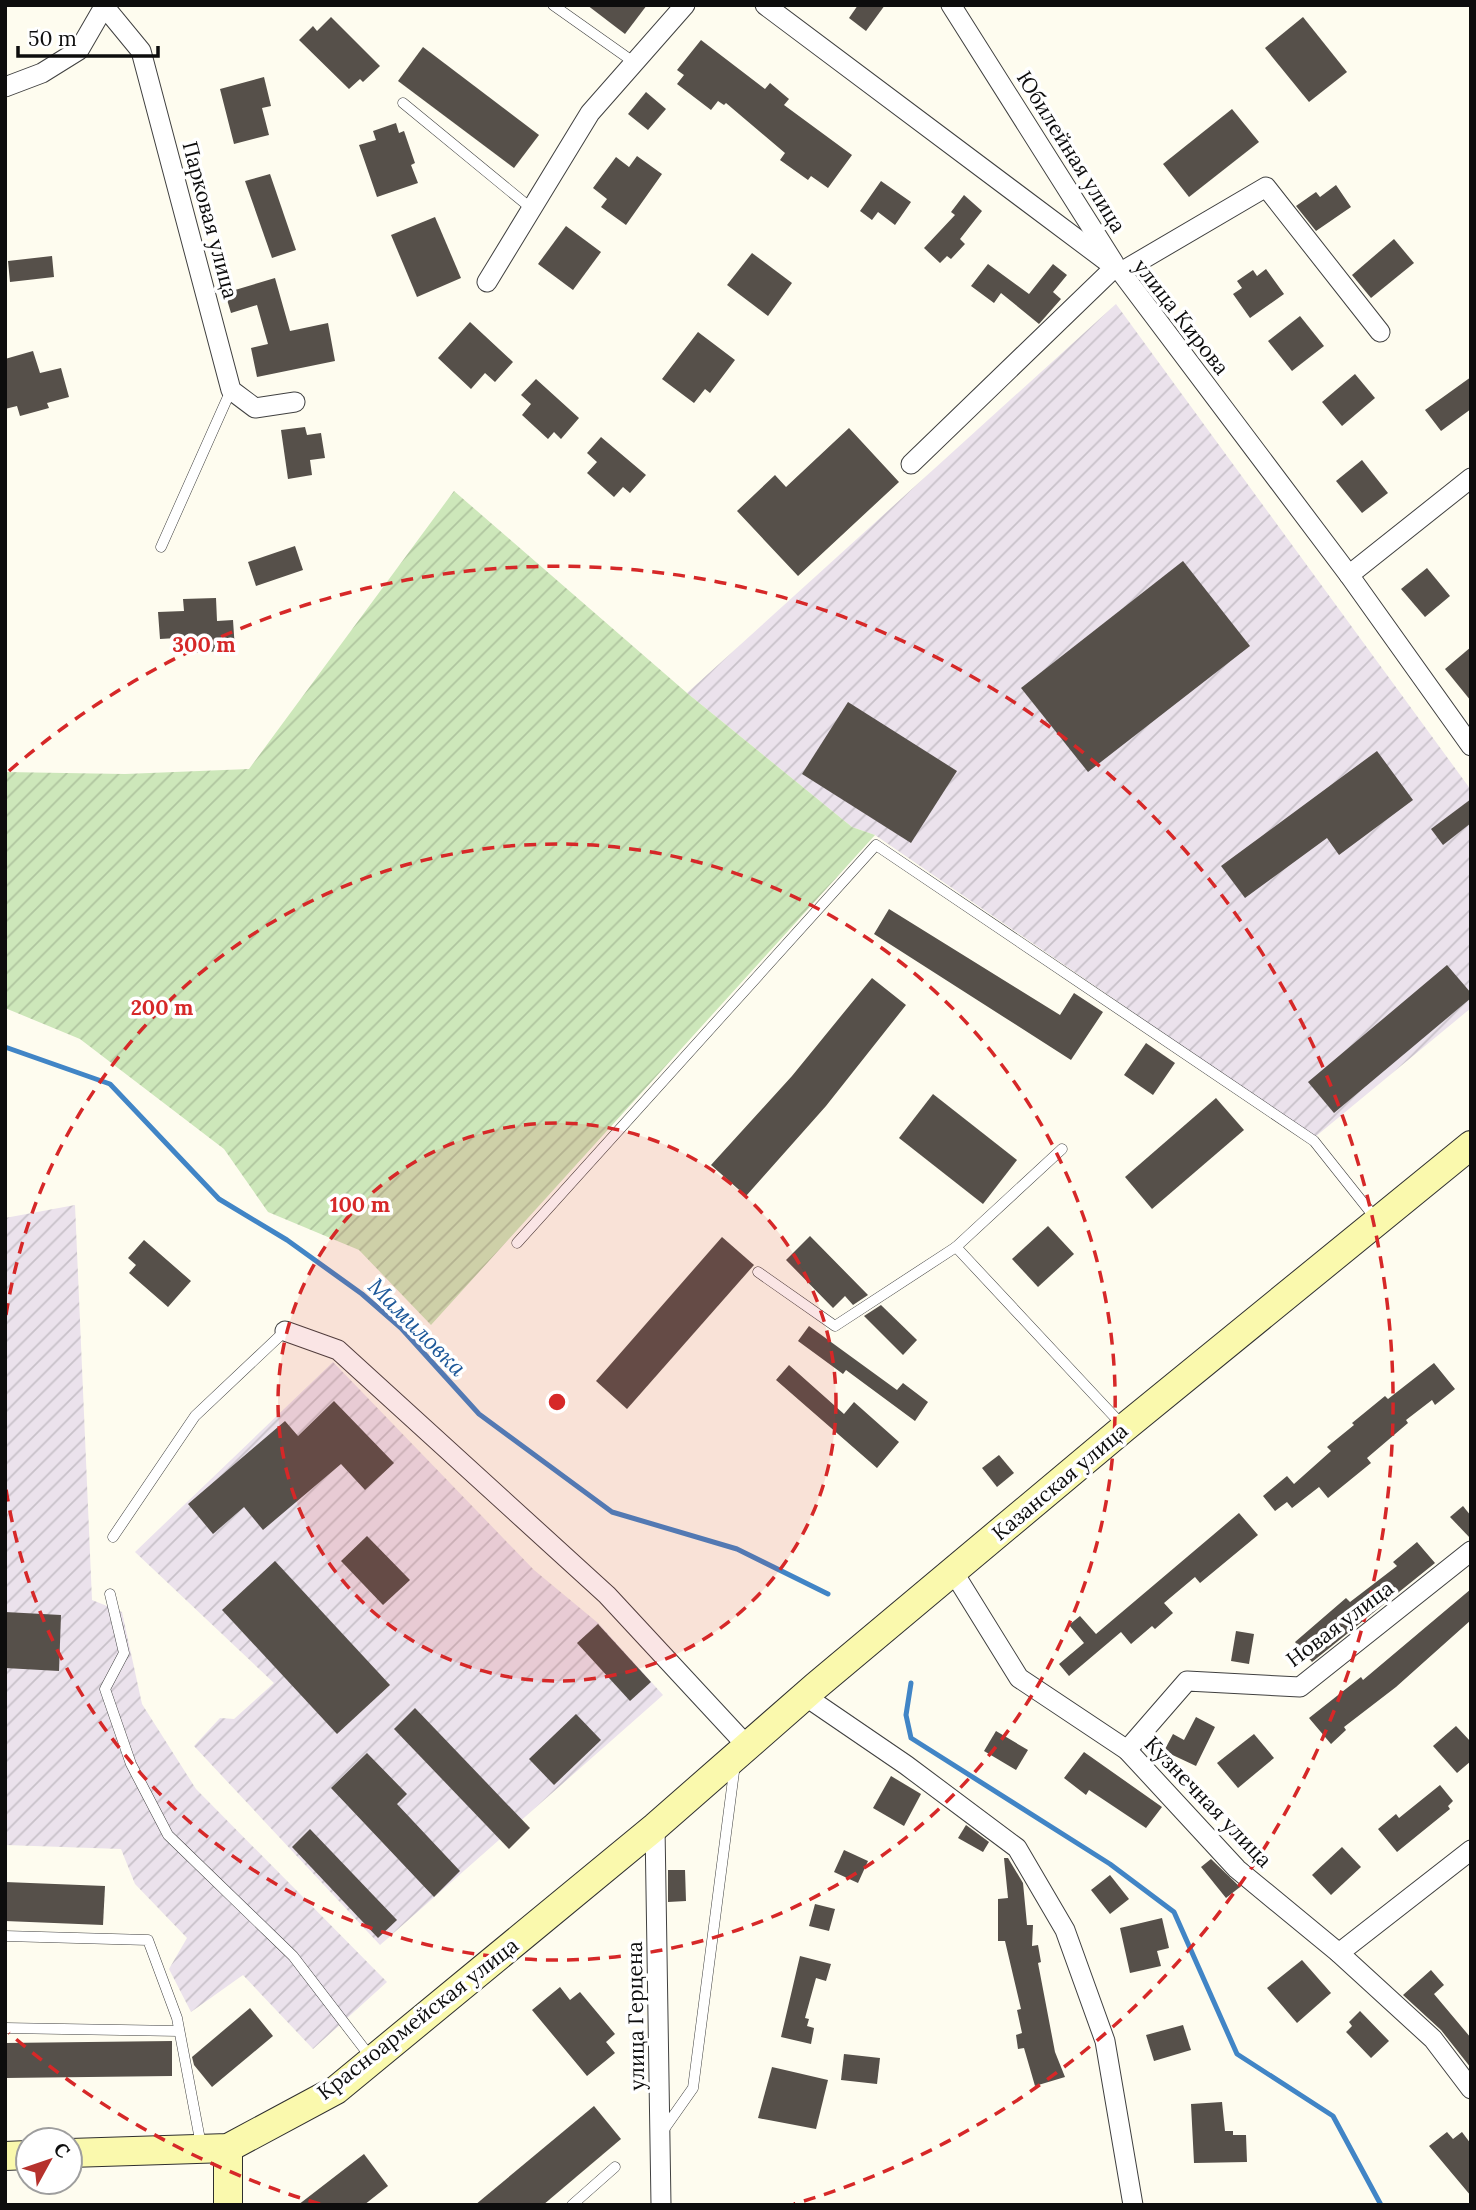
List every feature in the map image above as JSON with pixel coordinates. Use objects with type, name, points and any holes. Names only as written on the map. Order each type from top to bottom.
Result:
[{"type":"street","points":[[487,282],[590,113],[685,5]]},
{"type":"street","name":"улица Кирова","points":[[765,5],[1117,270],[1349,575],[1471,746]]},
{"type":"street","name":"Юбилейная улица","points":[[951,5],[1117,270]]},
{"type":"street","points":[[5,87],[42,73],[79,50],[105,6]]},
{"type":"street","name":"Парковая улица","points":[[105,6],[141,51],[231,390]]},
{"type":"street","points":[[911,464],[1117,270],[1266,187],[1380,332]]},
{"type":"street","points":[[231,390],[255,408],[295,402]]},
{"type":"street","points":[[1349,575],[1471,478]]},
{"type":"street","name":"Казанская улица","points":[[655,1827],[805,1696],[1124,1427],[1471,1145]]},
{"type":"street","points":[[285,1331],[338,1350],[607,1595],[742,1752]]},
{"type":"street","name":"Новая улица","points":[[1127,1750],[1187,1681],[1300,1687],[1471,1551]]},
{"type":"street","name":"Кузнечная улица","points":[[954,1573],[1019,1678],[1127,1750],[1237,1869],[1339,1953],[1433,2039],[1471,2089]]},
{"type":"street","points":[[805,1696],[906,1765],[1017,1848],[1065,1930],[1105,2041],[1133,2205]]},
{"type":"street","name":"Красноармейская улица","points":[[84,2153],[215,2149],[336,2090],[655,1827]]},
{"type":"street","name":"улица Герцена","points":[[655,1827],[661,2205]]},
{"type":"street","points":[[1339,1953],[1471,1850]]},
{"type":"street","points":[[215,2149],[228,2205]]},
{"type":"lane","points":[[553,5],[635,63]]},
{"type":"lane","points":[[403,103],[532,209]]},
{"type":"lane","points":[[161,547],[231,390]]},
{"type":"lane","points":[[517,1242],[876,845],[1314,1141],[1378,1222]]},
{"type":"lane","points":[[758,1272],[835,1326],[956,1247],[1062,1149]]},
{"type":"lane","points":[[956,1247],[1124,1427]]},
{"type":"lane","points":[[113,1537],[195,1416],[285,1331]]},
{"type":"lane","points":[[110,1594],[124,1653],[105,1689],[131,1764],[168,1835],[293,1956],[373,2059]]},
{"type":"lane","points":[[660,2135],[694,2088],[742,1752]]},
{"type":"lane","points":[[5,1937],[148,1940],[215,2149]]},
{"type":"lane","points":[[5,2028],[179,2031]]},
{"type":"lane","points":[[572,2205],[615,2166]]},
{"type":"shaded area","points":[[1116,304],[1471,790],[1471,1008],[1315,1137],[875,835],[852,827],[687,693]]},
{"type":"shaded area","points":[[75,1205],[92,1600],[122,1612],[142,1704],[196,1789],[387,1982],[313,2049],[243,1975],[191,2012],[169,1969],[187,1938],[135,1884],[121,1849],[5,1845],[5,1218]]},
{"type":"shaded area","points":[[333,1362],[534,1570],[598,1623],[663,1695],[380,1945],[194,1746],[220,1718],[234,1719],[274,1683],[135,1552]]},
{"type":"green space","points":[[454,491],[687,693],[852,827],[875,835],[431,1325],[359,1250],[268,1212],[224,1149],[80,1039],[5,1008],[5,772],[125,774],[249,769]]},
{"type":"building","points":[[587,5],[647,5],[625,34]]},
{"type":"building","points":[[858,5],[885,5],[866,31],[849,18]]},
{"type":"building","points":[[331,17],[380,66],[363,82],[360,79],[349,89],[299,40],[313,26],[317,31]]},
{"type":"building","points":[[1303,17],[1347,72],[1309,102],[1265,48]]},
{"type":"building","points":[[701,40],[765,89],[770,83],[789,99],[784,105],[852,155],[828,188],[811,176],[808,180],[780,160],[785,153],[726,103],[724,105],[718,101],[711,110],[677,84],[684,75],[677,70]]},
{"type":"building","points":[[423,47],[539,135],[514,168],[398,81]]},
{"type":"building","points":[[264,77],[271,106],[262,108],[269,135],[234,144],[220,89]]},
{"type":"building","points":[[646,92],[666,109],[648,130],[628,114]]},
{"type":"building","points":[[1232,109],[1259,142],[1189,197],[1163,164]]},
{"type":"building","points":[[396,123],[399,133],[404,131],[415,163],[411,165],[418,183],[377,197],[359,145],[376,140],[373,131]]},
{"type":"building","points":[[637,156],[662,174],[626,225],[601,207],[607,199],[593,188],[616,157],[629,167]]},
{"type":"building","points":[[270,174],[296,250],[272,258],[245,181]]},
{"type":"building","points":[[881,181],[911,202],[895,225],[878,212],[872,220],[860,211]]},
{"type":"building","points":[[1336,185],[1351,207],[1316,231],[1296,206],[1316,192],[1320,197]]},
{"type":"building","points":[[964,195],[982,211],[960,239],[965,244],[951,259],[947,256],[940,263],[924,248],[955,215],[951,212]]},
{"type":"building","points":[[435,217],[461,278],[417,297],[391,235]]},
{"type":"building","points":[[566,226],[601,252],[573,290],[538,264]]},
{"type":"building","points":[[1394,239],[1414,263],[1371,298],[1352,275]]},
{"type":"building","points":[[752,253],[792,283],[768,316],[727,285]]},
{"type":"building","points":[[52,256],[54,277],[10,282],[8,261]]},
{"type":"building","points":[[988,264],[1029,294],[1053,264],[1067,275],[1053,292],[1061,299],[1039,324],[1001,293],[994,303],[971,286]]},
{"type":"building","points":[[1266,269],[1284,294],[1250,318],[1233,294],[1242,288],[1237,281],[1253,270],[1257,276]]},
{"type":"building","points":[[275,278],[290,331],[328,323],[335,361],[257,377],[251,348],[268,344],[257,305],[231,313],[225,293]]},
{"type":"building","points":[[1300,316],[1324,346],[1292,371],[1268,341]]},
{"type":"building","points":[[470,322],[513,362],[495,382],[485,373],[471,389],[438,358]]},
{"type":"building","points":[[698,332],[735,360],[710,393],[705,389],[694,403],[662,379]]},
{"type":"building","points":[[33,351],[40,373],[61,368],[69,397],[47,403],[49,408],[20,416],[17,406],[5,409],[5,359]]},
{"type":"building","points":[[1355,374],[1375,398],[1342,426],[1322,402]]},
{"type":"building","points":[[1471,377],[1471,409],[1441,431],[1425,410]]},
{"type":"building","points":[[536,379],[579,418],[561,439],[554,432],[548,439],[522,415],[531,404],[521,395]]},
{"type":"building","points":[[305,427],[307,435],[321,433],[325,458],[310,460],[312,475],[288,479],[281,430]]},
{"type":"building","points":[[849,428],[899,482],[798,576],[737,511],[775,475],[786,487]]},
{"type":"building","points":[[601,437],[646,475],[630,493],[623,487],[614,497],[587,473],[597,462],[587,453]]},
{"type":"building","points":[[1362,460],[1388,493],[1362,513],[1336,481]]},
{"type":"building","points":[[295,546],[303,570],[256,586],[248,562]]},
{"type":"building","points":[[1183,561],[1250,646],[1088,772],[1021,688]]},
{"type":"building","points":[[1427,568],[1450,596],[1425,617],[1401,589]]},
{"type":"building","points":[[216,598],[217,621],[233,620],[235,650],[194,653],[193,637],[160,639],[158,612],[184,611],[183,599]]},
{"type":"building","points":[[1471,647],[1471,701],[1445,669]]},
{"type":"building","points":[[848,702],[957,771],[911,843],[802,774]]},
{"type":"building","points":[[1377,751],[1413,800],[1339,855],[1327,838],[1245,898],[1221,866]]},
{"type":"building","points":[[1471,799],[1471,823],[1443,845],[1431,829]]},
{"type":"building","points":[[889,909],[1060,1015],[1074,993],[1103,1012],[1071,1060],[874,934]]},
{"type":"building","points":[[1447,965],[1471,993],[1471,998],[1334,1113],[1308,1082]]},
{"type":"building","points":[[872,978],[906,1005],[826,1106],[746,1196],[711,1165],[792,1076]]},
{"type":"building","points":[[1146,1043],[1175,1063],[1153,1095],[1124,1075]]},
{"type":"building","points":[[933,1094],[1017,1160],[983,1204],[899,1138]]},
{"type":"building","points":[[1216,1098],[1244,1130],[1152,1209],[1125,1177]]},
{"type":"building","points":[[1048,1226],[1074,1254],[1038,1287],[1012,1259]]},
{"type":"building","points":[[810,1236],[868,1295],[853,1305],[845,1296],[833,1308],[786,1260]]},
{"type":"building","points":[[722,1237],[754,1265],[627,1409],[596,1381]]},
{"type":"building","points":[[144,1240],[191,1281],[168,1307],[129,1273],[136,1265],[128,1258]]},
{"type":"building","points":[[881,1305],[917,1340],[903,1355],[864,1316]]},
{"type":"building","points":[[809,1326],[897,1390],[903,1383],[928,1402],[915,1421],[846,1370],[843,1374],[798,1341]]},
{"type":"building","points":[[1434,1363],[1455,1389],[1435,1405],[1432,1400],[1406,1420],[1408,1423],[1367,1458],[1371,1463],[1328,1498],[1319,1487],[1292,1508],[1287,1502],[1275,1511],[1263,1496],[1287,1476],[1294,1484],[1331,1451],[1327,1447],[1354,1425],[1352,1423],[1385,1396],[1388,1399]]},
{"type":"building","points":[[789,1365],[844,1414],[854,1402],[899,1442],[877,1468],[776,1380]]},
{"type":"building","points":[[334,1401],[394,1463],[365,1490],[341,1464],[263,1530],[244,1507],[213,1534],[188,1504],[285,1421],[298,1436]]},
{"type":"building","points":[[999,1455],[1014,1473],[997,1487],[982,1468]]},
{"type":"building","points":[[1463,1506],[1471,1516],[1471,1539],[1450,1517]]},
{"type":"building","points":[[1239,1513],[1258,1535],[1200,1583],[1195,1577],[1164,1603],[1173,1613],[1155,1629],[1152,1626],[1131,1644],[1121,1632],[1069,1676],[1059,1664],[1084,1643],[1069,1625],[1080,1616],[1096,1634]]},
{"type":"building","points":[[367,1536],[410,1580],[383,1605],[341,1561]]},
{"type":"building","points":[[1417,1542],[1435,1563],[1312,1662],[1295,1642],[1346,1598],[1350,1602],[1397,1566],[1393,1562]]},
{"type":"building","points":[[275,1561],[390,1685],[337,1734],[222,1610]]},
{"type":"building","points":[[1471,1589],[1471,1620],[1396,1687],[1344,1727],[1346,1730],[1331,1744],[1309,1718],[1361,1677],[1363,1680]]},
{"type":"building","points":[[5,1612],[61,1615],[59,1671],[5,1668]]},
{"type":"building","points":[[598,1624],[651,1682],[630,1701],[577,1643]]},
{"type":"building","points":[[1236,1631],[1254,1634],[1249,1664],[1231,1661]]},
{"type":"building","points":[[415,1708],[530,1828],[509,1849],[394,1729]]},
{"type":"building","points":[[576,1714],[601,1740],[554,1785],[529,1759]]},
{"type":"building","points":[[1196,1717],[1215,1727],[1196,1766],[1164,1751],[1173,1734],[1184,1740]]},
{"type":"building","points":[[1456,1726],[1471,1742],[1471,1761],[1457,1773],[1433,1746]]},
{"type":"building","points":[[996,1731],[1028,1750],[1016,1770],[984,1751]]},
{"type":"building","points":[[1254,1734],[1274,1758],[1238,1788],[1217,1763]]},
{"type":"building","points":[[1084,1752],[1162,1807],[1146,1828],[1089,1790],[1086,1795],[1064,1778]]},
{"type":"building","points":[[367,1753],[407,1794],[397,1804],[460,1871],[434,1897],[331,1788]]},
{"type":"building","points":[[891,1776],[921,1794],[904,1826],[873,1808]]},
{"type":"building","points":[[1440,1785],[1453,1801],[1448,1806],[1450,1809],[1397,1852],[1378,1829],[1396,1814],[1399,1818]]},
{"type":"building","points":[[966,1825],[989,1842],[983,1852],[958,1838]]},
{"type":"building","points":[[310,1829],[397,1920],[378,1938],[292,1847]]},
{"type":"building","points":[[1342,1847],[1361,1867],[1331,1895],[1312,1875]]},
{"type":"building","points":[[844,1850],[868,1861],[858,1883],[834,1872]]},
{"type":"building","points":[[1004,1858],[1008,1858],[1023,1883],[1027,1925],[1033,1925],[1032,1946],[1038,1945],[1041,1962],[1038,1963],[1055,2052],[1065,2077],[1035,2086],[1024,2048],[1018,2049],[1016,2035],[1022,2033],[1017,2010],[1021,2009],[1005,1941],[998,1941],[998,1899],[1008,1898]]},
{"type":"building","points":[[1211,1859],[1240,1887],[1226,1898],[1201,1867]]},
{"type":"building","points":[[668,1870],[685,1870],[686,1901],[668,1902]]},
{"type":"building","points":[[1110,1875],[1129,1899],[1110,1914],[1091,1890]]},
{"type":"building","points":[[5,1882],[105,1886],[103,1925],[5,1921]]},
{"type":"building","points":[[815,1904],[835,1909],[829,1931],[809,1926]]},
{"type":"building","points":[[1162,1918],[1169,1948],[1157,1951],[1161,1966],[1130,1973],[1120,1928]]},
{"type":"building","points":[[800,1956],[831,1964],[826,1981],[816,1978],[805,2018],[809,2019],[807,2026],[814,2028],[811,2044],[781,2037]]},
{"type":"building","points":[[1302,1960],[1331,1993],[1297,2023],[1267,1988]]},
{"type":"building","points":[[1431,1970],[1444,1985],[1434,1994],[1471,2038],[1471,2068],[1441,2030],[1403,1995]]},
{"type":"building","points":[[560,1987],[570,2000],[580,1992],[615,2034],[606,2042],[615,2053],[587,2076],[532,2010]]},
{"type":"building","points":[[250,2008],[273,2036],[212,2087],[194,2065],[192,2057]]},
{"type":"building","points":[[1360,2011],[1389,2041],[1371,2058],[1346,2032],[1352,2026],[1349,2022]]},
{"type":"building","points":[[1183,2025],[1191,2050],[1154,2061],[1146,2035]]},
{"type":"building","points":[[172,2041],[172,2076],[5,2078],[5,2043]]},
{"type":"building","points":[[844,2054],[880,2058],[877,2084],[841,2080]]},
{"type":"building","points":[[772,2067],[828,2080],[816,2129],[758,2118]]},
{"type":"building","points":[[1222,2102],[1225,2131],[1233,2131],[1233,2135],[1246,2135],[1247,2162],[1194,2163],[1191,2104]]},
{"type":"building","points":[[594,2106],[621,2139],[543,2205],[475,2205]]},
{"type":"building","points":[[1447,2132],[1453,2139],[1462,2132],[1471,2144],[1471,2196],[1429,2146]]},
{"type":"building","points":[[364,2154],[388,2186],[364,2205],[298,2205]]},
{"type":"waterway","name":"Мамиловка","points":[[5,1047],[110,1084],[219,1199],[287,1240],[362,1294],[401,1328],[479,1414],[612,1512],[737,1549],[828,1594]]},
{"type":"waterway","points":[[911,1683],[906,1715],[911,1738],[1110,1864],[1174,1912],[1237,2054],[1333,2116],[1381,2205]]}]
